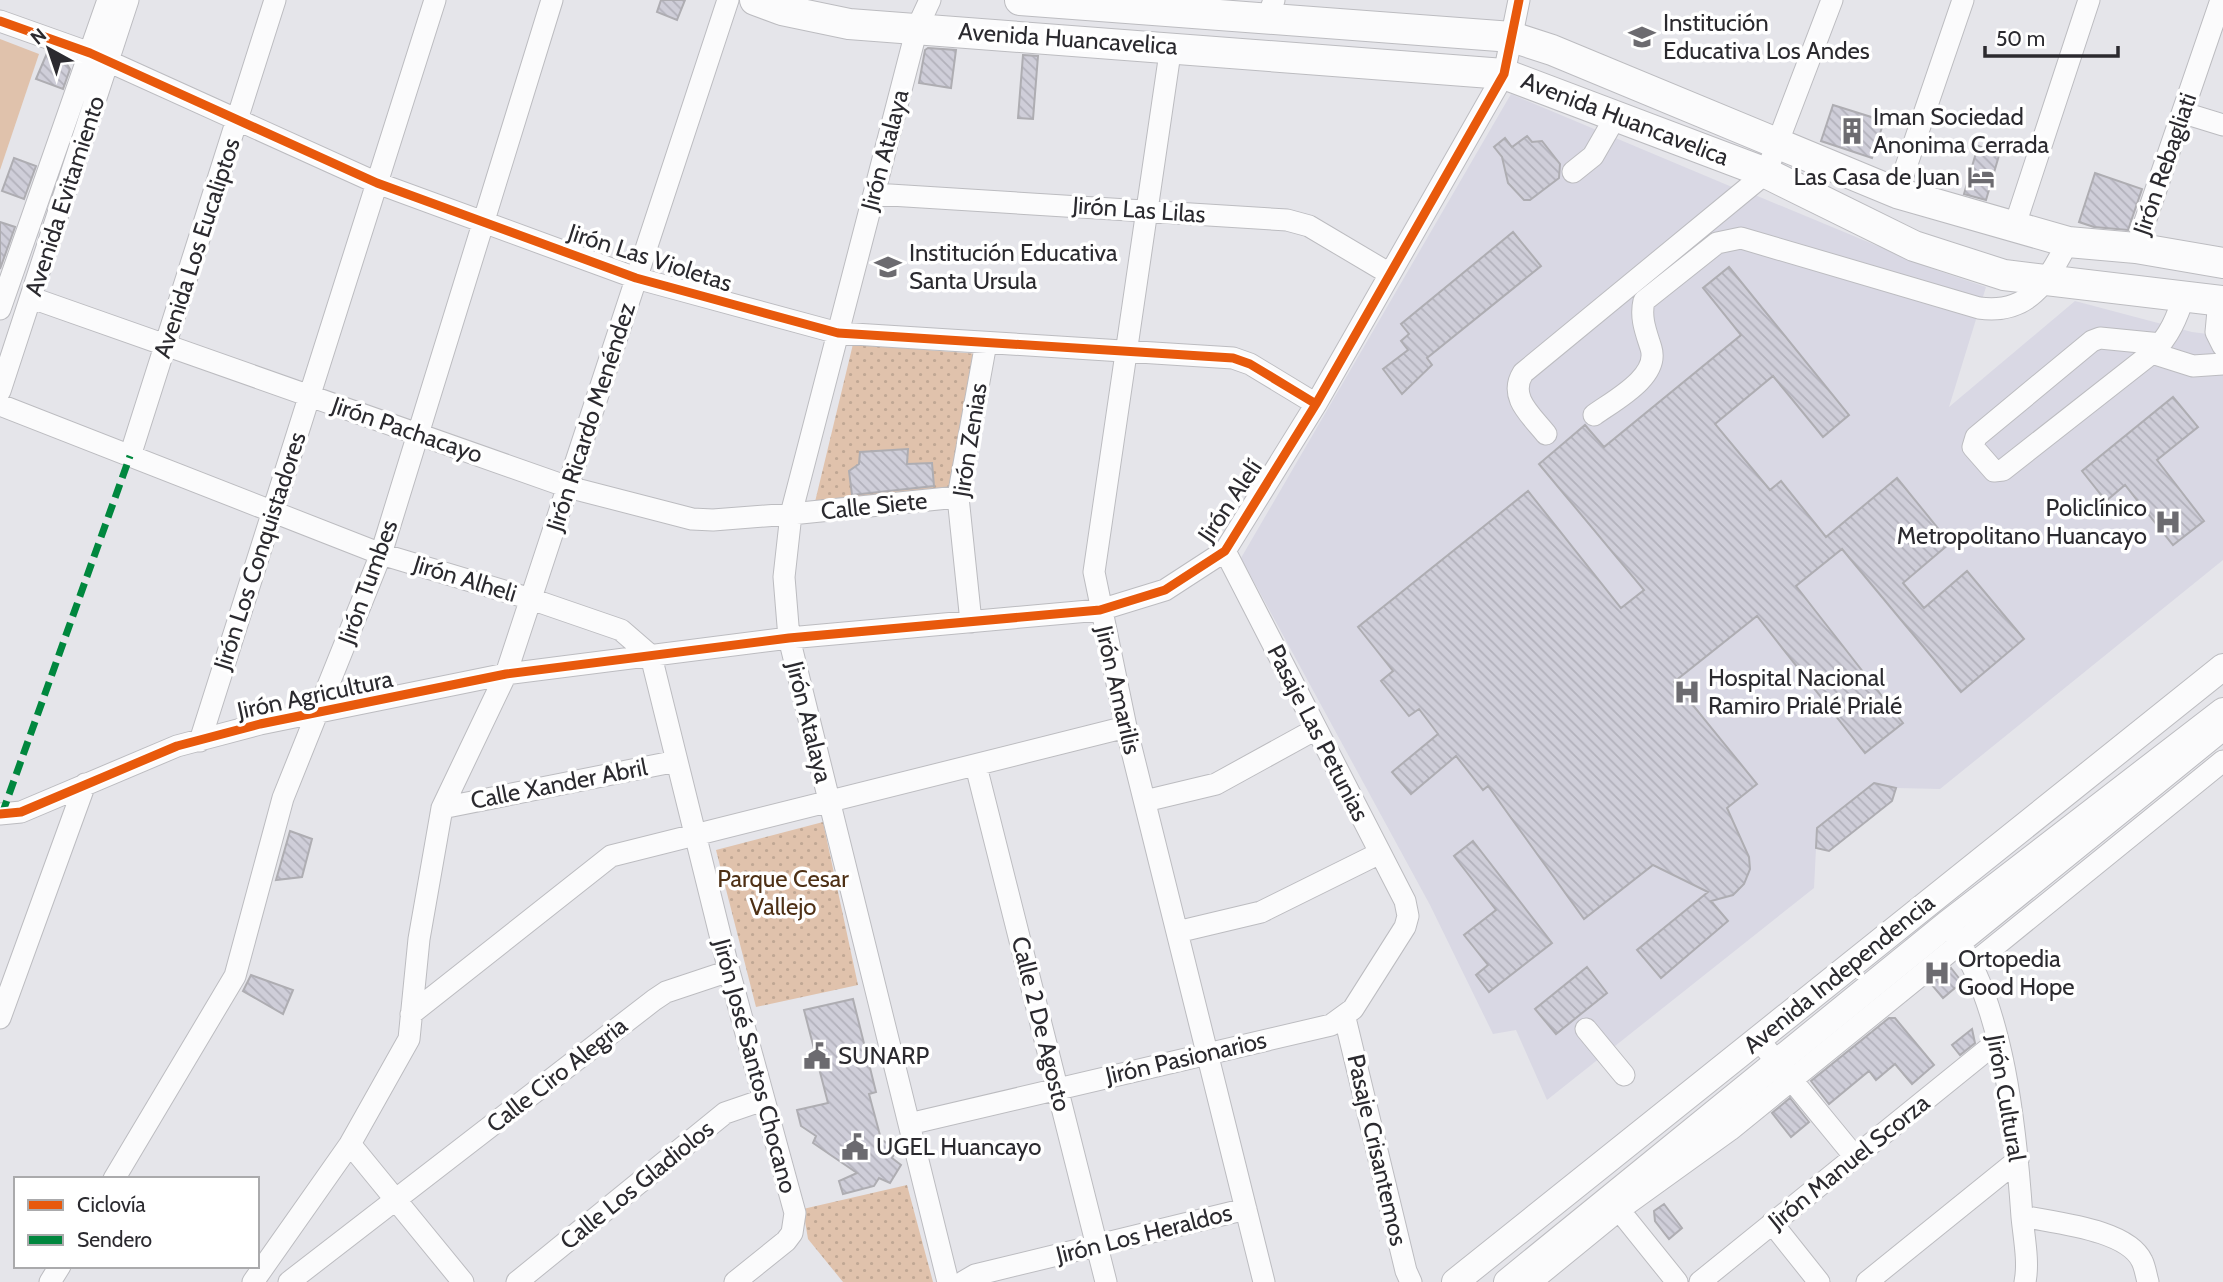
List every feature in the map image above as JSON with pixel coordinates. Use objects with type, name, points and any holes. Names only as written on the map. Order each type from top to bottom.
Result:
[{"type":"highway","name":"Avenida Huancavelica","points":[[755,0],[782,10],[849,24],[1171,46],[1504,74],[1766,173],[1914,246],[2004,275],[2207,298]]},
{"type":"highway","name":"Avenida Huancavelica","points":[[1038,1],[1271,8],[1512,37],[1552,50],[1897,193],[2068,242],[2136,248],[2214,262]]},
{"type":"highway","points":[[1626,120],[1650,91]]},
{"type":"highway","points":[[2207,298],[2214,262]]},
{"type":"main road","name":"Avenida Independencia","points":[[1455,1282],[2223,667]]},
{"type":"main road","name":"Avenida Independencia","points":[[1507,1282],[1535,1277],[1615,1205],[1954,934],[2223,711]]},
{"type":"street","name":"Avenida Evitamiento","points":[[0,391],[32,298],[99,57],[108,0]]},
{"type":"street","name":"Avenida Evitamiento","points":[[2,295],[99,57],[128,0]]},
{"type":"street","name":"Avenida Los Eucaliptos","points":[[130,456],[275,0]]},
{"type":"street","name":"Jirón Los Conquistadores","points":[[200,741],[435,0]]},
{"type":"street","name":"Jirón Tumbes","points":[[115,1177],[235,976],[283,798],[319,715],[381,554],[552,0]]},
{"type":"street","name":"Jirón Ricardo Menéndez","points":[[253,1282],[350,1144],[409,1039],[419,939],[442,808],[506,674],[728,0]]},
{"type":"street","name":"Jirón Atalaya","points":[[930,0],[917,28],[790,514],[785,577],[789,638],[947,1282]]},
{"type":"street","name":"Jirón Alelí","points":[[651,656],[789,638],[1100,610],[1165,590],[1225,551],[1316,404],[1504,74],[1518,0]]},
{"type":"street","points":[[1546,434],[1518,398],[1516,384],[1523,373],[1766,173],[1780,144],[1832,0]]},
{"type":"street","points":[[1897,193],[1963,0]]},
{"type":"street","points":[[2014,228],[2089,0]]},
{"type":"street","name":"Jirón Rebagliati","points":[[2136,248],[2219,1]]},
{"type":"street","name":"Jirón Las Violetas","points":[[0,21],[99,57],[377,183],[636,278],[838,333],[1233,358],[1250,364],[1316,404]]},
{"type":"street","name":"Jirón Amarilis","points":[[1171,46],[1096,543],[1094,572],[1126,727],[1264,1282]]},
{"type":"street","points":[[2183,113],[2223,125]]},
{"type":"street","points":[[1573,172],[1593,156],[1626,120]]},
{"type":"street","name":"Jirón Las Lilas","points":[[874,194],[1287,220],[1309,226],[1390,274]]},
{"type":"street","points":[[1594,415],[1645,376],[1654,356],[1641,315],[1644,301],[1717,243],[1741,238],[1979,308],[2000,311],[2017,306],[2048,279],[2068,242]]},
{"type":"street","name":"Jirón Pachacayo","points":[[32,298],[568,487],[692,519],[790,514]]},
{"type":"street","points":[[2223,346],[2216,332],[2207,298],[2175,325],[2156,349],[2003,470],[1994,471],[1973,447],[1976,437],[2092,341],[2100,338],[2156,349],[2193,366],[2223,364]]},
{"type":"street","name":"Jirón Zenias","points":[[971,622],[958,497],[986,343]]},
{"type":"street","name":"Jirón Alheli","points":[[0,405],[381,554],[531,599],[621,630],[651,656]]},
{"type":"street","name":"Calle Siete","points":[[790,514],[958,497]]},
{"type":"street","name":"Pasaje Las Petunias","points":[[1225,551],[1405,901],[1408,916],[1405,928],[1345,1018]]},
{"type":"street","name":"Jirón Agricultura","points":[[0,814],[21,812],[177,746],[260,724],[319,715],[506,674],[651,656]]},
{"type":"street","name":"Jirón José Santos Chocano","points":[[651,656],[729,971],[794,1213],[792,1233],[786,1241],[735,1282]]},
{"type":"street","points":[[411,1014],[611,856],[829,804],[1126,727]]},
{"type":"street","points":[[1145,801],[1216,784],[1317,729]]},
{"type":"street","name":"Avenida Independencia","points":[[1954,934],[2223,730]]},
{"type":"street","name":"Calle Xander Abril","points":[[442,808],[677,761]]},
{"type":"street","points":[[1973,963],[2223,761]]},
{"type":"street","name":"Calle 2 De Agosto","points":[[976,766],[1106,1282]]},
{"type":"street","points":[[0,1018],[85,784]]},
{"type":"street","points":[[1177,932],[1261,912],[1380,853]]},
{"type":"street","name":"Jirón Cultural","points":[[1929,902],[1973,963],[1998,1041],[2018,1160],[2023,1279]]},
{"type":"street","name":"Calle Ciro Alegria","points":[[289,1282],[654,1000],[666,992],[729,971]]},
{"type":"street","name":"Jirón Pasionarios","points":[[909,1124],[1331,1024],[1345,1018]]},
{"type":"street","name":"Pasaje Crisantemos","points":[[1345,1018],[1405,1271],[1411,1282]]},
{"type":"street","points":[[1586,1029],[1624,1075]]},
{"type":"street","points":[[1758,1039],[1855,1157]]},
{"type":"street","name":"Jirón Manuel Scorza","points":[[1700,1282],[1998,1041]]},
{"type":"street","name":"Calle Los Gladiolos","points":[[517,1282],[725,1113],[763,1100]]},
{"type":"street","points":[[350,1144],[463,1282]]},
{"type":"street","points":[[1867,1282],[2018,1160]]},
{"type":"street","points":[[1615,1205],[1677,1282]]},
{"type":"street","name":"Jirón Los Heraldos","points":[[963,1282],[975,1275],[1246,1209]]},
{"type":"street","points":[[2022,1216],[2114,1237],[2131,1247],[2142,1260],[2148,1282]]},
{"type":"street","points":[[1772,1223],[1819,1282]]},
{"type":"shaded area","name":"Hospital Nacional Ramiro Prialé Prialé","points":[[1511,94],[1732,187],[1730,198],[1755,195],[1933,269],[1986,287],[1949,407],[2075,301],[2192,332],[2223,336],[2223,560],[1940,789],[1897,788],[1892,801],[1829,851],[1816,848],[1814,888],[1547,1100],[1516,1030],[1493,1034],[1430,905],[1241,558]]},
{"type":"green space","points":[[0,39],[39,54],[0,170]]},
{"type":"green space","points":[[853,344],[978,354],[949,489],[814,506]]},
{"type":"green space","name":"Parque Cesar Vallejo","points":[[823,822],[858,985],[756,1007],[716,850]]},
{"type":"green space","points":[[907,1185],[933,1282],[843,1282],[808,1239],[803,1209]]},
{"type":"building","points":[[661,0],[685,0],[677,20],[657,12]]},
{"type":"building","points":[[925,50],[956,50],[951,88],[919,83]]},
{"type":"building","points":[[47,53],[65,61],[70,69],[63,89],[36,79]]},
{"type":"building","points":[[1023,55],[1038,56],[1033,119],[1018,118]]},
{"type":"building","name":"Iman Sociedad Anonima Cerrada","points":[[1833,105],[1884,121],[1872,158],[1821,141]]},
{"type":"building","points":[[1527,136],[1532,142],[1542,141],[1560,164],[1559,178],[1530,200],[1524,200],[1508,183],[1502,157],[1494,147],[1505,138],[1512,147]]},
{"type":"building","name":"Las Casa de Juan","points":[[1978,146],[2000,152],[1986,200],[1964,194]]},
{"type":"building","points":[[14,158],[36,166],[24,199],[2,191]]},
{"type":"building","points":[[2095,173],[2142,189],[2128,230],[2094,227],[2079,222]]},
{"type":"building","points":[[0,222],[15,227],[0,269]]},
{"type":"building","points":[[1513,232],[1541,266],[1427,358],[1432,365],[1402,394],[1383,369],[1408,350],[1401,341],[1409,334],[1401,324]]},
{"type":"building","points":[[1729,267],[1849,415],[1823,437],[1773,376],[1715,424],[1770,490],[1781,481],[1826,537],[1897,478],[1950,543],[1903,583],[1924,608],[1967,571],[2024,639],[1961,692],[1842,549],[1796,586],[1903,723],[1865,753],[1757,616],[1674,682],[1757,784],[1727,808],[1749,857],[1750,869],[1744,884],[1733,895],[1711,901],[1728,921],[1661,978],[1637,950],[1708,892],[1653,865],[1584,919],[1488,786],[1483,790],[1456,756],[1411,794],[1392,772],[1438,734],[1419,709],[1409,716],[1381,681],[1393,671],[1358,627],[1528,491],[1621,608],[1644,590],[1539,464],[1585,425],[1604,447],[1741,335],[1703,288]]},
{"type":"building","points":[[2173,397],[2198,427],[2157,460],[2204,521],[2173,545],[2125,485],[2106,501],[2082,471]]},
{"type":"building","points":[[908,449],[907,464],[932,463],[934,486],[852,495],[849,471],[859,464],[860,452]]},
{"type":"building","points":[[1874,783],[1896,788],[1892,801],[1829,851],[1816,848],[1817,828]]},
{"type":"building","points":[[290,831],[312,839],[302,877],[276,880]]},
{"type":"building","points":[[1473,841],[1552,943],[1489,992],[1476,975],[1488,965],[1464,935],[1496,910],[1454,856]]},
{"type":"building","points":[[1587,967],[1607,993],[1556,1034],[1535,1009]]},
{"type":"building","points":[[1951,968],[1962,982],[1943,998],[1931,984]]},
{"type":"building","points":[[251,975],[293,990],[283,1014],[243,991]]},
{"type":"building","points":[[853,999],[876,1092],[869,1094],[881,1139],[896,1150],[892,1158],[901,1165],[890,1183],[879,1178],[874,1186],[843,1194],[839,1181],[857,1173],[813,1143],[816,1136],[801,1126],[797,1110],[828,1103],[804,1010]]},
{"type":"building","points":[[1889,1018],[1895,1018],[1934,1065],[1912,1084],[1895,1064],[1876,1080],[1869,1071],[1829,1104],[1811,1081]]},
{"type":"building","points":[[1972,1029],[1975,1043],[1960,1055],[1952,1045]]},
{"type":"building","points":[[1790,1098],[1809,1122],[1791,1137],[1772,1113]]},
{"type":"building","points":[[1664,1204],[1682,1228],[1669,1239],[1655,1221],[1654,1211]]},
{"type":"marked path","points":[[2,814],[130,456]]},
{"type":"cycle path","points":[[0,814],[21,812],[177,746],[260,724],[506,674],[789,638],[1100,610],[1165,590],[1225,551],[1316,404],[1504,74],[1519,0]]},
{"type":"cycle path","points":[[0,21],[90,53],[377,183],[636,278],[838,333],[1233,358],[1250,364],[1316,404]]},
{"type":"place","name":"Institución Educativa Los Andes","points":[[1642,37]]},
{"type":"place","name":"Iman Sociedad Anonima Cerrada","points":[[1852,131]]},
{"type":"place","name":"Las Casa de Juan","points":[[1981,177]]},
{"type":"place","name":"Institución Educativa Santa Ursula","points":[[888,267]]},
{"type":"place","name":"Policlínico Metropolitano Huancayo","points":[[2168,522]]},
{"type":"place","name":"Hospital Nacional Ramiro Prialé Prialé","points":[[1687,692]]},
{"type":"place","name":"Ortopedia Good Hope","points":[[1937,973]]},
{"type":"place","name":"SUNARP","points":[[817,1056]]},
{"type":"place","name":"UGEL Huancayo","points":[[855,1147]]}]
